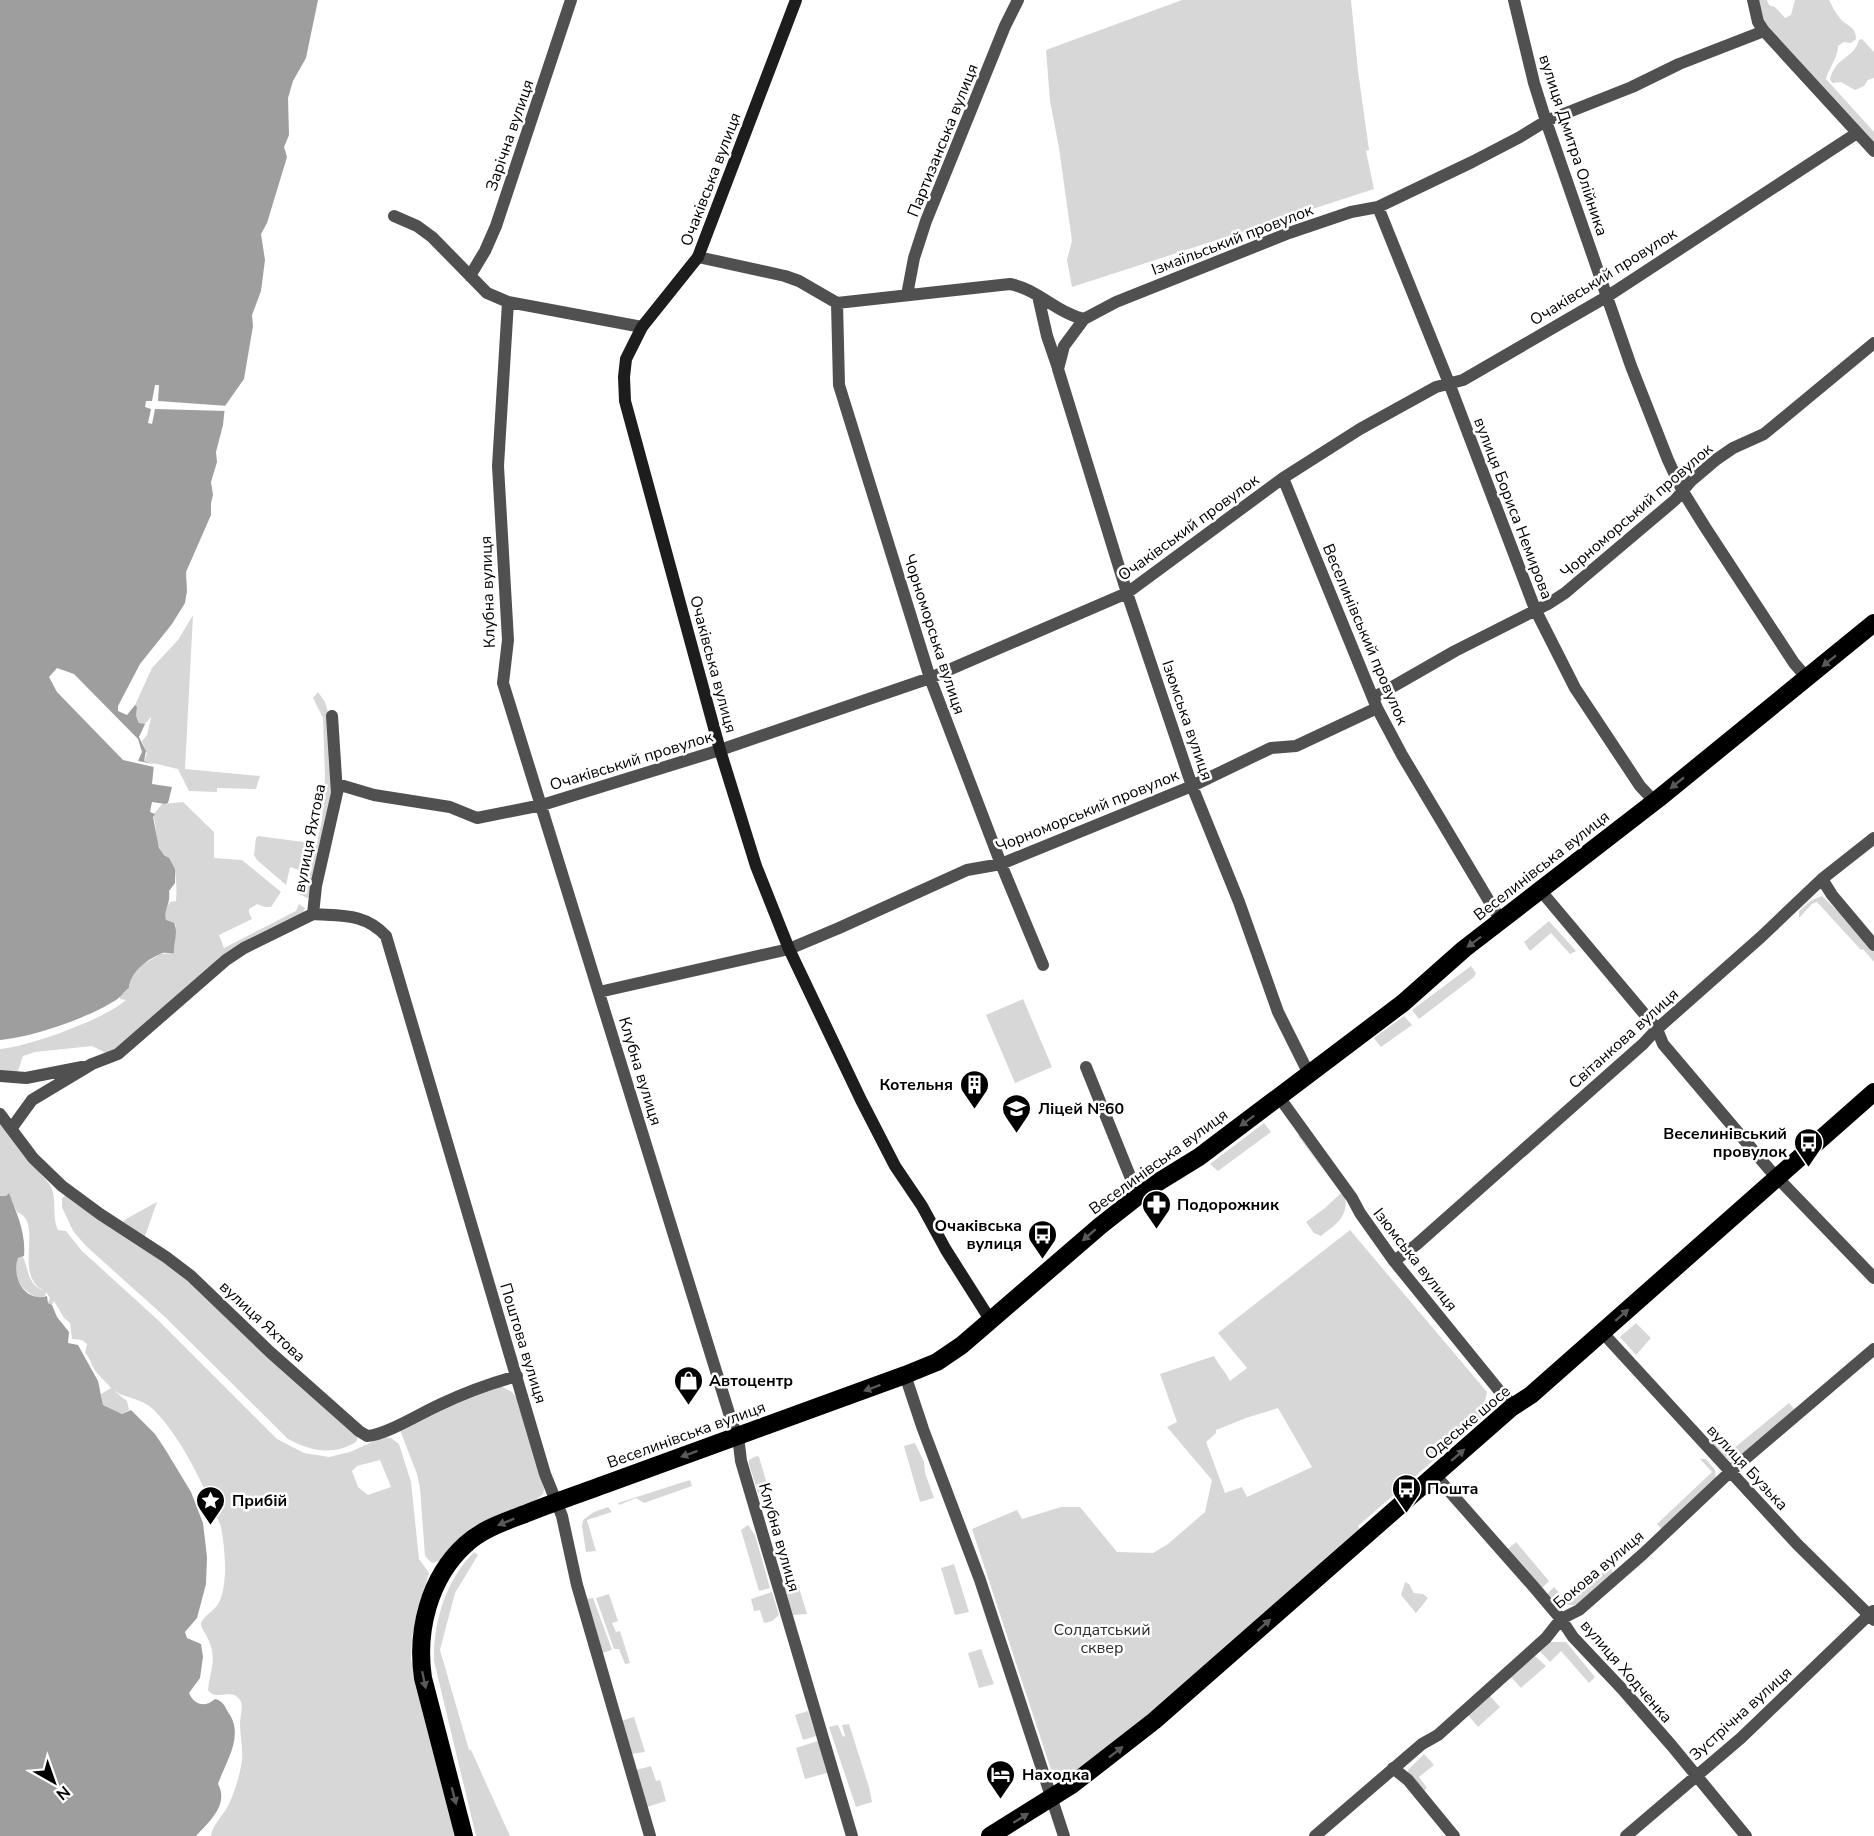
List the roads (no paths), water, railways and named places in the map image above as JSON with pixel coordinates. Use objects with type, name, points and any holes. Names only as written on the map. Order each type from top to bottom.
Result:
[{"type":"highway","name":"Веселинівська вулиця","points":[[464,1836],[420,1660],[421,1639],[427,1608],[440,1576],[466,1544],[497,1525],[558,1501],[905,1376],[947,1356],[991,1322],[1084,1239],[1138,1196],[1199,1157],[1403,1003],[1464,949],[1655,802],[1874,623]]},
{"type":"highway","name":"Одеське шосе","points":[[990,1836],[1051,1799],[1154,1721],[1514,1406],[1531,1395],[1874,1092]]},
{"type":"street","name":"Зарічна вулиця","points":[[470,276],[485,252],[496,226],[571,0]]},
{"type":"street","name":"Очаківська вулиця","points":[[796,0],[698,257],[642,327],[626,358],[625,401],[720,750],[756,866],[789,949],[895,1166],[922,1206],[946,1250],[991,1322]]},
{"type":"street","name":"Партизанська вулиця","points":[[907,296],[914,258],[926,220],[1005,26],[1018,0]]},
{"type":"street","name":"вулиця Дмитра Олійника","points":[[1514,0],[1534,83],[1546,121],[1651,423],[1682,490],[1794,663],[1808,678]]},
{"type":"street","points":[[1753,0],[1758,22],[1764,31],[1874,151]]},
{"type":"street","name":"Ізмаїльський провулок","points":[[1084,319],[1116,302],[1289,233],[1351,212],[1378,207],[1472,162],[1546,121],[1632,87],[1679,64],[1764,31]]},
{"type":"street","name":"Очаківський провулок","points":[[337,784],[374,795],[450,807],[477,818],[542,805],[720,750],[930,678],[1127,593],[1283,478],[1360,429],[1436,387],[1463,380],[1608,296],[1857,133]]},
{"type":"street","name":"вулиця Бориса Немирова","points":[[1378,207],[1449,383],[1535,609],[1575,688],[1640,786],[1655,802]]},
{"type":"street","points":[[394,216],[417,226],[432,237],[487,293],[508,302],[642,327]]},
{"type":"street","points":[[698,257],[785,276],[799,281],[837,303],[1010,284],[1019,286],[1074,317],[1084,319],[1064,346],[1058,369]]},
{"type":"street","name":"Ізюмська вулиця","points":[[1038,296],[1047,336],[1127,593],[1192,786],[1239,902],[1278,1012],[1309,1074]]},
{"type":"street","name":"Клубна вулиця","points":[[508,302],[498,466],[508,640],[503,683],[738,1436],[744,1473],[852,1836]]},
{"type":"street","name":"Чорноморська вулиця","points":[[837,303],[838,385],[930,678],[1001,864],[1043,965]]},
{"type":"street","name":"Чорноморський провулок","points":[[599,992],[789,949],[967,870],[1001,864],[1192,786],[1271,748],[1296,746],[1375,703],[1455,651],[1565,592],[1725,454],[1764,434],[1874,343]]},
{"type":"street","name":"Веселинівський провулок","points":[[1283,478],[1375,703],[1402,755],[1501,921]]},
{"type":"street","name":"вулиця Яхтова","points":[[11,1129],[32,1100],[92,1064],[118,1053],[226,960],[244,948],[313,914],[316,886],[337,793],[332,716]]},
{"type":"street","name":"Світанкова вулиця","points":[[1394,1261],[1416,1245],[1492,1179],[1761,937],[1822,879],[1874,838]]},
{"type":"street","points":[[1822,879],[1832,896],[1874,945]]},
{"type":"street","points":[[1541,891],[1657,1029],[1663,1044],[1778,1178],[1874,1278]]},
{"type":"street","name":"Поштова вулиця","points":[[313,914],[351,916],[376,926],[386,936],[545,1474],[558,1501],[577,1585],[650,1836]]},
{"type":"street","points":[[0,1076],[26,1078],[92,1064]]},
{"type":"street","points":[[1086,1067],[1138,1196]]},
{"type":"street","name":"Ізюмська вулиця","points":[[1279,1097],[1394,1261],[1514,1406]]},
{"type":"street","name":"вулиця Яхтова","points":[[0,1114],[33,1158],[62,1186],[191,1276],[270,1352],[367,1436],[373,1436],[499,1380],[517,1376]]},
{"type":"street","name":"вулиця Бузька","points":[[1602,1332],[1797,1544],[1872,1616]]},
{"type":"street","name":"Бокова вулиця","points":[[1315,1836],[1422,1743],[1438,1735],[1546,1638],[1561,1619],[1579,1610],[1644,1554],[1731,1471],[1874,1349]]},
{"type":"street","points":[[905,1376],[980,1580],[1064,1836]]},
{"type":"street","name":"вулиця Ходченка","points":[[1435,1475],[1490,1535],[1561,1619],[1573,1637],[1624,1691],[1746,1836]]},
{"type":"street","name":"Зустрічна вулиця","points":[[1626,1836],[1741,1738],[1872,1616]]},
{"type":"street","points":[[1393,1768],[1408,1780],[1454,1836]]},
{"type":"place","name":"Котельня","points":[[974,1110]]},
{"type":"place","name":"Ліцей №60","points":[[1017,1134]]},
{"type":"place","name":"Веселинівський провулок","points":[[1808,1168]]},
{"type":"place","name":"Подорожник","points":[[1156,1230]]},
{"type":"place","name":"Очаківська вулиця","points":[[1043,1260]]},
{"type":"place","name":"Автоцентр","points":[[688,1406]]},
{"type":"place","name":"Пошта","points":[[1406,1514]]},
{"type":"place","name":"Прибій","points":[[211,1526]]},
{"type":"place","name":"Находка","points":[[1001,1800]]},
{"type":"park label","name":"Солдатський сквер","points":[[1102,1638]]}]
